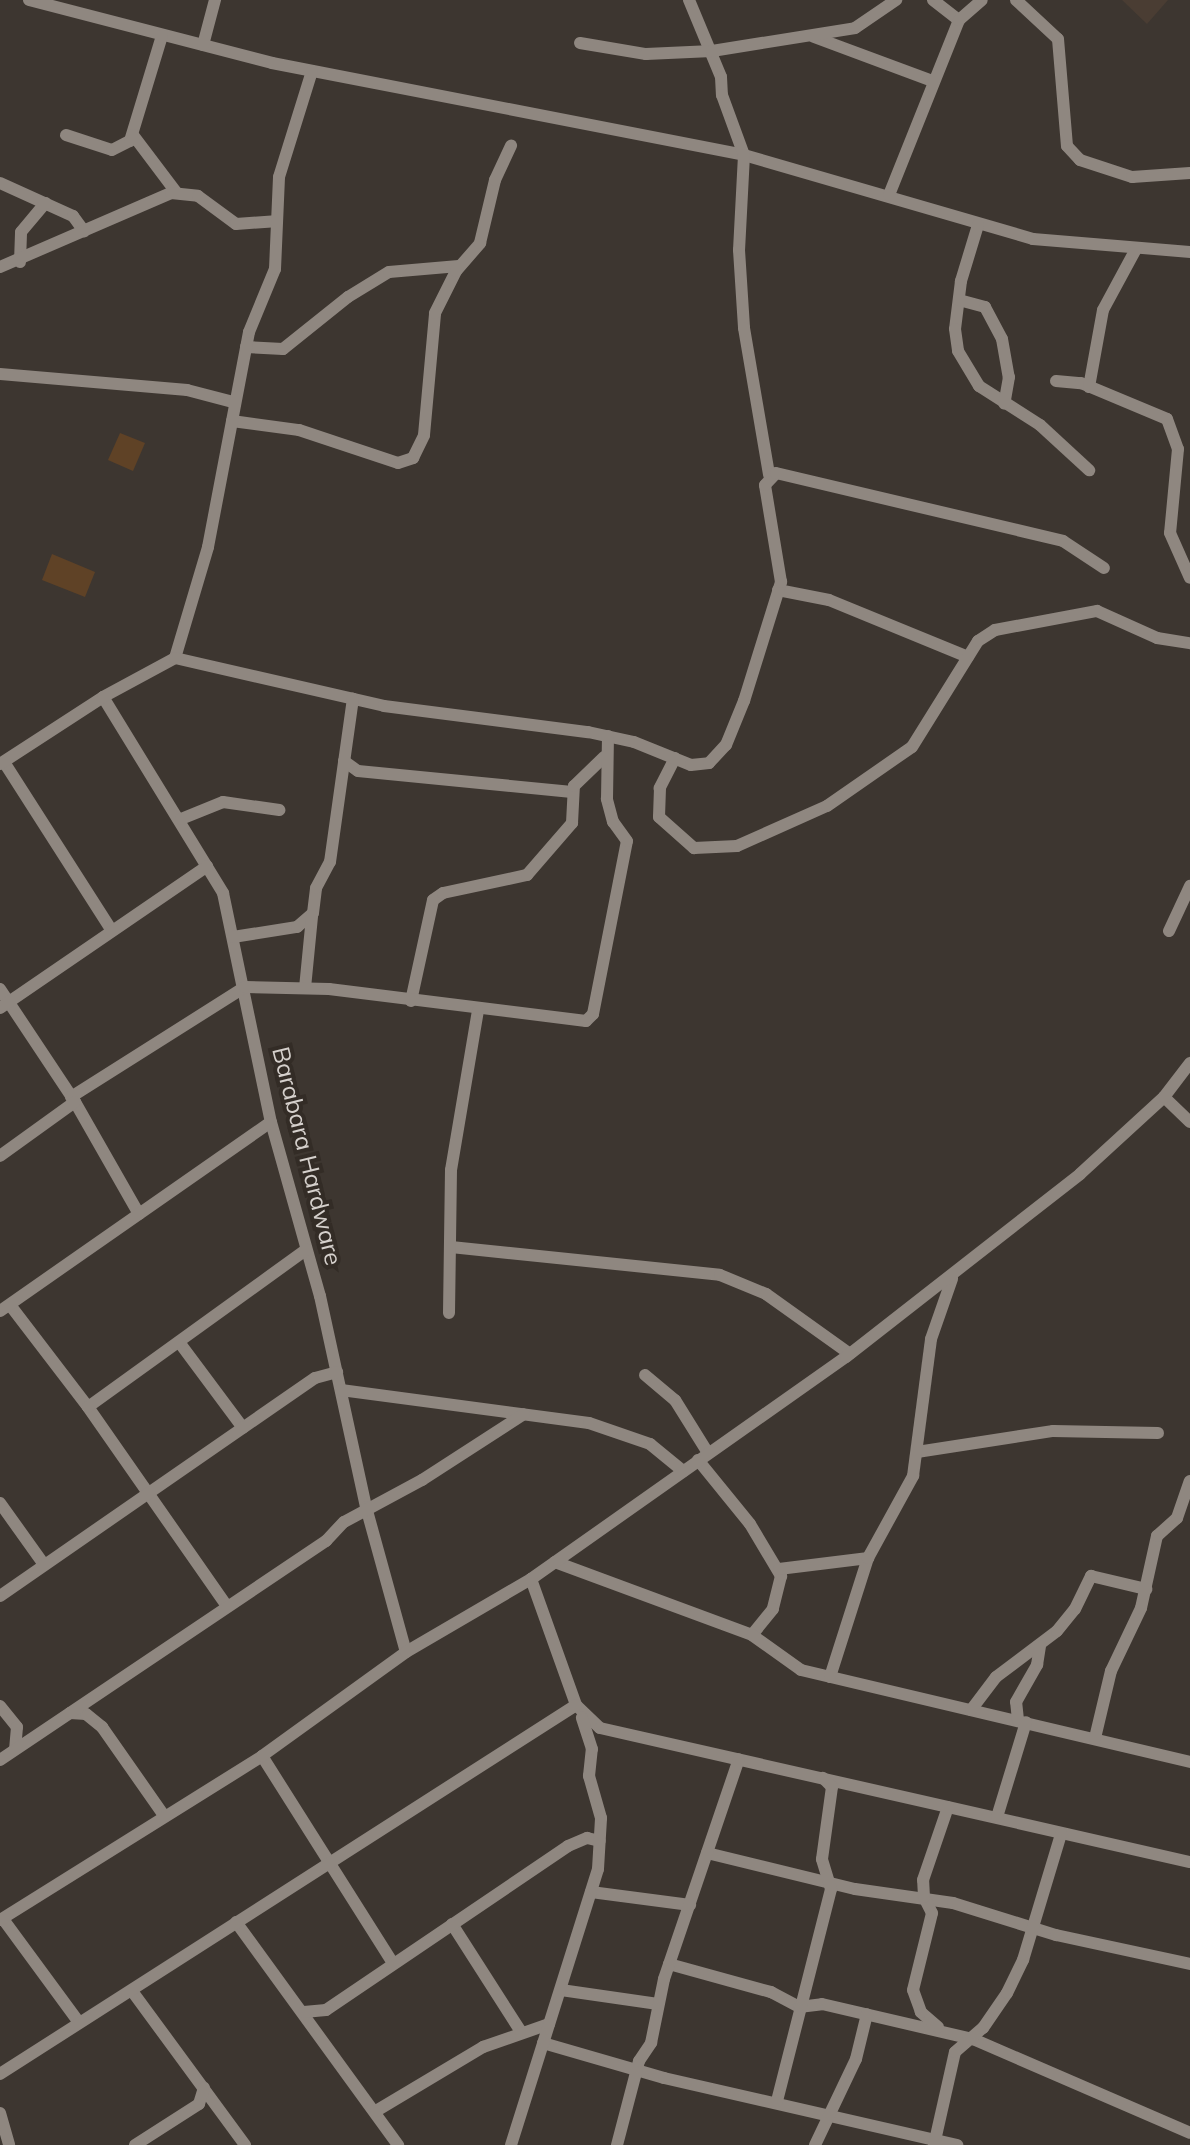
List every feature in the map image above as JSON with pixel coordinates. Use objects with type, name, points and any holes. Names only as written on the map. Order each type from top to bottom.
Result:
[{"type":"street","points":[[29,0],[61,4],[162,36],[312,71],[744,155],[1033,239],[1190,252]]},
{"type":"street","points":[[203,45],[215,0]]},
{"type":"street","points":[[110,928],[2,763],[103,697],[175,658],[353,699],[608,736],[703,765],[726,745],[778,590],[780,571],[765,485],[769,475],[744,328],[739,250],[744,155],[712,51],[689,0]]},
{"type":"street","points":[[580,43],[646,54],[712,51],[864,25],[896,0]]},
{"type":"street","points":[[933,0],[959,20]]},
{"type":"street","points":[[889,195],[932,81],[959,20],[982,0]]},
{"type":"street","points":[[1016,0],[1058,39],[1067,146],[1080,160],[1132,177],[1190,173]]},
{"type":"street","points":[[66,135],[112,150],[133,135],[162,36]]},
{"type":"street","points":[[811,36],[932,81]]},
{"type":"street","points":[[175,658],[208,547],[233,402],[246,347],[271,285],[279,177],[312,71]]},
{"type":"street","points":[[133,135],[176,192]]},
{"type":"street","points":[[232,421],[299,430],[398,463],[413,458],[424,435],[431,327],[459,266],[483,239],[495,180],[511,146]]},
{"type":"street","points":[[0,183],[73,216],[84,231]]},
{"type":"street","points":[[0,267],[20,262],[176,192],[198,196],[236,224],[275,221]]},
{"type":"street","points":[[20,262],[20,236],[45,203]]},
{"type":"street","points":[[978,225],[959,300],[955,329],[958,351],[979,386],[1040,425],[1089,470]]},
{"type":"street","points":[[1089,387],[1102,315],[1136,249]]},
{"type":"street","points":[[246,347],[283,349],[348,297],[389,272],[459,266]]},
{"type":"street","points":[[959,300],[985,307],[1002,339],[1009,377],[1004,404]]},
{"type":"street","points":[[0,374],[181,390],[233,402]]},
{"type":"street","points":[[1056,381],[1089,387],[1167,419],[1178,449],[1170,533],[1190,578]]},
{"type":"street","points":[[769,475],[783,473],[1065,542],[1104,568]]},
{"type":"street","points":[[778,590],[829,600],[968,657]]},
{"type":"street","points":[[675,758],[662,779],[657,810],[681,840],[702,848],[757,840],[827,806],[912,747],[968,657],[995,630],[1092,611],[1157,638],[1190,643]]},
{"type":"street","name":"Barabara Hardware","points":[[103,697],[181,819],[223,893],[271,1122],[337,1372],[366,1507],[406,1652]]},
{"type":"street","points":[[305,988],[316,888],[330,862],[353,699]]},
{"type":"street","points":[[0,1156],[73,1100],[245,987],[305,988],[580,1023],[593,1014],[627,841],[615,826],[607,799],[604,757],[608,736]]},
{"type":"street","points":[[411,1001],[433,900],[443,893],[527,875],[572,823],[572,792],[604,757]]},
{"type":"street","points":[[344,761],[358,771],[572,792]]},
{"type":"street","points":[[181,819],[223,802],[279,810]]},
{"type":"street","points":[[4,1005],[110,928],[207,866]]},
{"type":"street","points":[[1169,931],[1190,886]]},
{"type":"street","points":[[233,937],[297,927],[313,913]]},
{"type":"street","points":[[0,989],[4,1005],[73,1100],[139,1214]]},
{"type":"street","points":[[449,1313],[451,1170],[478,1011]]},
{"type":"street","points":[[78,2021],[1,1920],[163,1814],[262,1756],[406,1652],[531,1579],[850,1354],[953,1278],[1027,1212],[1080,1174],[1164,1097],[1190,1063]]},
{"type":"street","points":[[1164,1097],[1190,1122]]},
{"type":"street","points":[[226,1605],[145,1495],[88,1407],[5,1308],[271,1122]]},
{"type":"street","points":[[451,1247],[720,1275],[766,1294],[850,1354]]},
{"type":"street","points":[[88,1407],[306,1250]]},
{"type":"street","points":[[830,1677],[868,1558],[900,1507],[917,1452],[931,1339],[953,1278]]},
{"type":"street","points":[[179,1342],[243,1428]]},
{"type":"street","points":[[0,1596],[43,1563],[72,1549],[325,1372],[337,1372]]},
{"type":"street","points":[[645,1375],[675,1400],[703,1457],[779,1569],[781,1585],[773,1609],[752,1635]]},
{"type":"street","points":[[341,1390],[524,1414],[629,1434],[683,1471]]},
{"type":"street","points":[[0,1760],[226,1605],[326,1541],[366,1507],[402,1492],[524,1414]]},
{"type":"street","points":[[917,1452],[1070,1429],[1158,1433]]},
{"type":"street","points":[[1095,1738],[1108,1681],[1130,1640],[1146,1589],[1157,1536],[1177,1518],[1190,1481]]},
{"type":"street","points":[[0,1503],[43,1563]]},
{"type":"street","points":[[1177,1518],[1190,1527]]},
{"type":"street","points":[[779,1569],[868,1558]]},
{"type":"street","points":[[555,1562],[752,1635],[794,1668],[1190,1762]]},
{"type":"street","points":[[971,1710],[996,1677],[1040,1646],[1075,1609],[1091,1576],[1146,1589]]},
{"type":"street","points":[[511,2145],[591,1892],[601,1818],[589,1776],[592,1749],[531,1579]]},
{"type":"street","points":[[997,1817],[1022,1721],[1016,1702],[1037,1665],[1040,1646]]},
{"type":"street","points":[[100,1692],[96,1704],[102,1727]]},
{"type":"street","points":[[0,1706],[17,1727],[42,1732]]},
{"type":"street","points":[[578,1710],[600,1728],[1190,1862]]},
{"type":"street","points":[[0,2074],[328,1861],[578,1710]]},
{"type":"street","points":[[70,1713],[86,1714],[102,1727],[163,1814]]},
{"type":"street","points":[[15,1749],[17,1727]]},
{"type":"street","points":[[262,1756],[393,1963]]},
{"type":"street","points":[[617,2145],[637,2071],[651,2043],[669,1964],[739,1759]]},
{"type":"street","points":[[777,2101],[799,2007],[827,1913],[829,1882],[822,1859],[832,1787],[823,1778]]},
{"type":"street","points":[[944,2031],[914,2001],[914,1976],[933,1909],[924,1897],[923,1880],[948,1807]]},
{"type":"street","points":[[935,2142],[955,2052],[973,2039],[1007,1993],[1033,1926],[1061,1834]]},
{"type":"street","points":[[304,2012],[326,2010],[568,1846],[587,1838],[600,1841]]},
{"type":"street","points":[[707,1853],[829,1882],[924,1897],[1190,1964]]},
{"type":"street","points":[[591,1892],[690,1905]]},
{"type":"street","points":[[236,1922],[398,2145]]},
{"type":"street","points":[[452,1924],[521,2032]]},
{"type":"street","points":[[669,1964],[771,1992],[799,2007],[822,2004],[973,2039],[1190,2133]]},
{"type":"street","points":[[561,1990],[658,2004]]},
{"type":"street","points":[[132,1991],[245,2145]]},
{"type":"street","points":[[322,2037],[326,2010]]},
{"type":"street","points":[[815,2145],[827,2112],[856,2059],[867,2014]]},
{"type":"street","points":[[376,2111],[468,2054],[549,2024]]},
{"type":"street","points":[[543,2043],[637,2071],[827,2112],[935,2142],[957,2145]]},
{"type":"street","points":[[135,2145],[199,2104],[204,2088]]},
{"type":"street","points":[[0,2113],[9,2145]]},
{"type":"shaded area","points":[[1122,0],[1168,0],[1147,24]]},
{"type":"shaded area","points":[[120,433],[145,443],[133,471],[108,460]]},
{"type":"shaded area","points":[[52,554],[95,572],[85,597],[42,580]]}]
